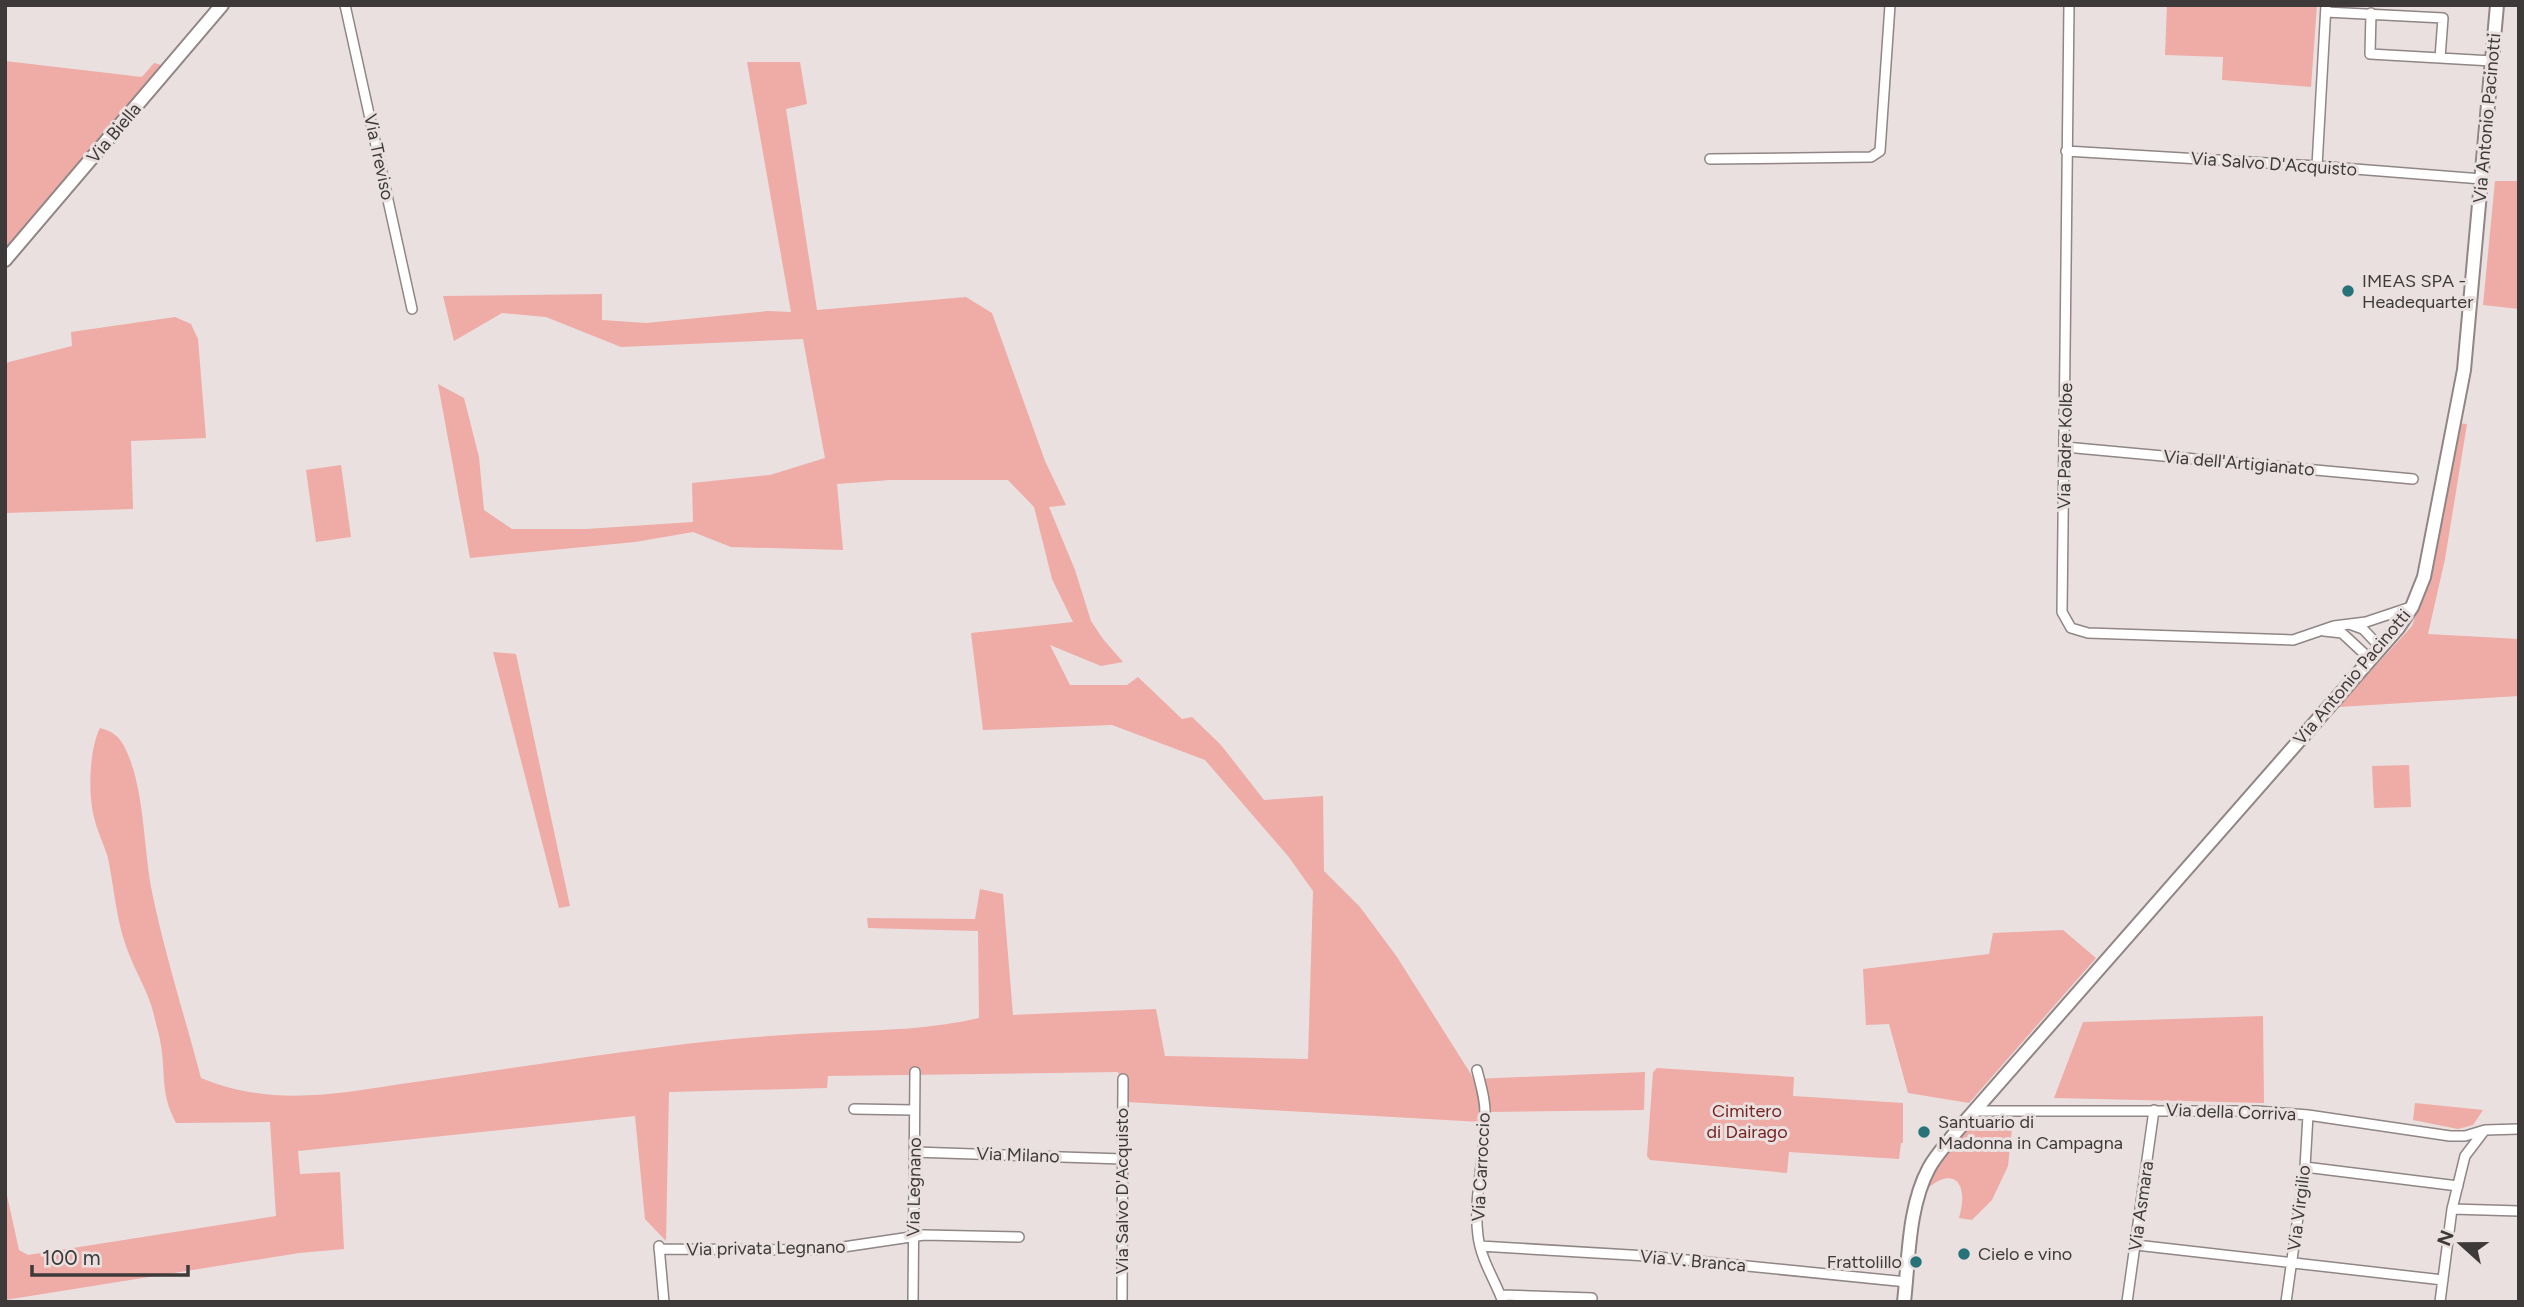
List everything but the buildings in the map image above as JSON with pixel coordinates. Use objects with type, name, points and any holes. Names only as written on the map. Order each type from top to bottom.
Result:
[{"type":"street","name":"Via Biella","points":[[5,260],[222,5]]},
{"type":"street","name":"Via Treviso","points":[[345,5],[412,309]]},
{"type":"street","points":[[1710,159],[1871,157],[1880,151],[1891,5]]},
{"type":"street","name":"Via Padre Kolbe","points":[[2068,5],[2062,612],[2071,628],[2088,634],[2293,640],[2334,626],[2367,622],[2412,607]]},
{"type":"street","name":"Via Antonio Pacinotti","points":[[1904,1302],[1916,1206],[1931,1165],[1975,1111],[2370,659],[2412,607],[2424,577],[2464,369],[2497,5]]},
{"type":"street","points":[[2317,166],[2326,8],[2443,18],[2441,58]]},
{"type":"street","points":[[2371,13],[2370,54],[2491,61]]},
{"type":"street","name":"Via Salvo D'Acquisto","points":[[2066,151],[2482,179]]},
{"type":"street","name":"Via dell'Artigianato","points":[[2065,447],[2413,480]]},
{"type":"street","points":[[2348,624],[2362,629],[2380,647]]},
{"type":"street","points":[[2325,631],[2342,633],[2370,659]]},
{"type":"street","name":"Via Carroccio","points":[[1477,1070],[1484,1097],[1485,1118],[1477,1197],[1480,1246],[1502,1298]]},
{"type":"street","name":"Via Legnano","points":[[913,1302],[915,1072]]},
{"type":"street","name":"Via Salvo D'Acquisto","points":[[1122,1302],[1123,1079]]},
{"type":"street","points":[[854,1109],[915,1110]]},
{"type":"street","name":"Via Asmara","points":[[2127,1302],[2154,1110]]},
{"type":"street","name":"Via della Corriva","points":[[1975,1111],[2257,1111],[2308,1115],[2450,1136],[2465,1136],[2485,1130],[2519,1129]]},
{"type":"street","name":"Via Virgilio","points":[[2286,1302],[2305,1167],[2308,1115]]},
{"type":"street","points":[[2440,1302],[2452,1209],[2465,1156],[2485,1130]]},
{"type":"street","name":"Via Milano","points":[[914,1152],[1123,1159]]},
{"type":"street","points":[[2305,1167],[2458,1186]]},
{"type":"street","points":[[2452,1209],[2519,1211]]},
{"type":"street","name":"Via privata Legnano","points":[[664,1302],[659,1247],[823,1251],[924,1235],[1019,1237]]},
{"type":"street","points":[[2136,1245],[2443,1280]]},
{"type":"street","name":"Via V. Branca","points":[[1480,1246],[1647,1256],[1907,1282]]},
{"type":"street","points":[[1502,1298],[1592,1298]]},
{"type":"green space","points":[[2167,5],[2317,5],[2311,87],[2222,80],[2223,57],[2165,55]]},
{"type":"green space","points":[[5,61],[142,77],[154,63],[169,67],[5,251]]},
{"type":"green space","points":[[747,62],[800,62],[807,104],[786,109],[817,310],[966,297],[992,313],[1045,461],[1066,505],[1049,507],[1075,570],[1091,621],[1123,662],[1101,666],[1050,645],[1070,685],[1127,685],[1138,677],[1182,719],[1192,717],[1221,745],[1264,800],[1323,796],[1324,871],[1360,907],[1397,957],[1474,1079],[1645,1072],[1644,1110],[1489,1112],[1481,1122],[1127,1102],[1128,1093],[1118,1072],[828,1076],[827,1088],[669,1092],[666,1241],[645,1219],[635,1116],[298,1151],[300,1174],[340,1172],[344,1249],[299,1253],[5,1300],[6,1191],[19,1250],[28,1255],[276,1216],[270,1122],[176,1123],[171,1112],[154,1015],[123,935],[108,858],[92,807],[92,760],[100,728],[114,734],[122,742],[136,779],[152,892],[201,1078],[228,1087],[281,1095],[333,1093],[684,1044],[944,1025],[979,1018],[978,931],[868,928],[867,918],[975,919],[980,889],[1003,894],[1013,1015],[1156,1009],[1165,1056],[1308,1059],[1313,891],[1288,856],[1205,760],[1112,725],[983,730],[971,633],[1073,622],[1052,579],[1034,507],[1008,480],[890,480],[837,484],[843,550],[731,547],[693,532],[635,542],[470,558],[438,384],[464,398],[479,457],[484,510],[512,529],[586,529],[693,522],[692,483],[770,475],[825,458],[803,339],[621,347],[546,317],[502,313],[454,341],[443,296],[602,294],[602,320],[646,323],[768,311],[791,312]]},
{"type":"green space","points":[[2519,158],[2519,309],[2483,305],[2495,181],[2517,181]]},
{"type":"green space","points":[[175,317],[191,324],[198,339],[206,438],[131,441],[133,509],[5,513],[5,363],[72,346],[71,332]]},
{"type":"green space","points":[[2456,423],[2467,424],[2445,559],[2428,634],[2519,639],[2519,696],[2338,707],[2412,626],[2434,565]]},
{"type":"green space","points":[[341,465],[351,537],[316,542],[306,470]]},
{"type":"green space","points":[[493,652],[516,654],[570,906],[559,908]]},
{"type":"green space","points":[[2409,765],[2411,807],[2374,808],[2372,766]]},
{"type":"green space","points":[[2063,930],[2096,958],[1969,1103],[1908,1093],[1889,1024],[1866,1025],[1863,969],[1989,954],[1993,933]]},
{"type":"green space","points":[[2263,1016],[2264,1103],[2054,1098],[2083,1022]]},
{"type":"green space","name":"Cimitero di Dairago","points":[[1657,1068],[1794,1077],[1793,1096],[1903,1103],[1903,1143],[1899,1159],[1789,1152],[1787,1173],[1650,1160],[1647,1156],[1653,1072]]},
{"type":"green space","points":[[2415,1103],[2483,1110],[2473,1125],[2458,1129],[2413,1120]]},
{"type":"green space","points":[[2002,1114],[2002,1119],[2013,1119],[2008,1166],[1992,1200],[1972,1220],[1959,1218],[1962,1197],[1956,1181],[1939,1181],[1923,1194],[1937,1165],[1978,1115]]},
{"type":"place","name":"IMEAS SPA - Headequarter","points":[[2348,291]]},
{"type":"place","name":"Santuario di Madonna in Campagna","points":[[1924,1132]]},
{"type":"place","name":"Cielo e vino","points":[[1964,1254]]},
{"type":"place","name":"Frattolillo","points":[[1916,1262]]}]
